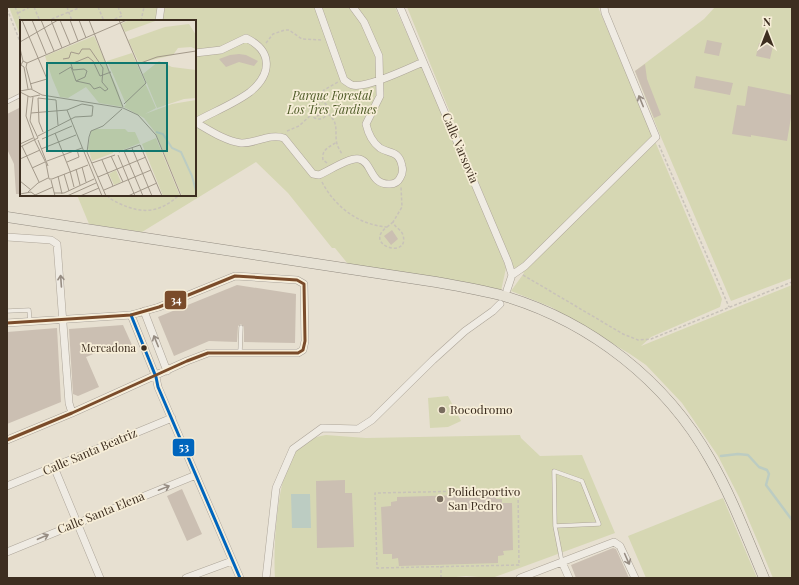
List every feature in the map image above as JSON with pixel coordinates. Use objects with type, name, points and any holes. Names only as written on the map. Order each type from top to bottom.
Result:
[{"type":"main road","points":[[7,217],[436,282],[504,296],[565,320],[623,357],[659,390],[679,415],[701,444],[722,481],[764,578]]},
{"type":"street","points":[[159,20],[161,7]]},
{"type":"street","points":[[318,7],[344,78],[351,85],[360,85],[380,80],[423,62]]},
{"type":"street","points":[[196,123],[218,135],[241,143],[277,136],[282,137],[290,144],[307,168],[314,174],[318,175],[340,163],[354,158],[360,159],[377,181],[385,184],[393,184],[398,182],[402,173],[400,160],[396,154],[381,149],[375,143],[369,134],[366,124],[380,96],[379,56],[364,22],[353,7]]},
{"type":"street","name":"Calle Varsovia","points":[[400,7],[508,262],[515,274]]},
{"type":"street","points":[[507,290],[515,274],[656,137],[605,13],[604,7]]},
{"type":"street","points":[[196,53],[221,50],[246,38],[257,43],[266,54],[267,65],[262,78],[250,92],[196,121]]},
{"type":"street","points":[[7,237],[51,240],[57,244],[64,320],[69,403],[72,413]]},
{"type":"street","points":[[7,323],[131,315],[159,307],[235,276],[297,280],[304,284],[306,316],[303,350],[298,353],[208,353],[156,377],[7,440]]},
{"type":"street","points":[[266,578],[276,488],[293,449],[322,428],[358,429],[372,420],[438,355],[465,331],[493,311],[500,304]]},
{"type":"street","points":[[144,312],[167,371]]},
{"type":"street","points":[[131,315],[156,377],[158,386],[240,578]]},
{"type":"street","name":"Calle Santa Beatriz","points":[[7,486],[172,418]]},
{"type":"street","points":[[54,467],[100,578]]},
{"type":"street","name":"Calle Santa Elena","points":[[7,552],[77,522],[196,475]]},
{"type":"street","points":[[520,578],[608,544],[616,543],[620,546],[635,578]]},
{"type":"street","points":[[186,578],[200,576],[232,561]]},
{"type":"street","points":[[562,562],[570,578]]},
{"type":"lane","points":[[7,102],[20,96]]},
{"type":"lane","points":[[8,311],[29,310],[30,322]]},
{"type":"lane","points":[[240,353],[241,327]]},
{"type":"lane","points":[[555,526],[599,524],[582,481],[554,471],[555,526],[562,562]]},
{"type":"path","points":[[15,7],[21,20]]},
{"type":"path","points":[[18,13],[30,7]]},
{"type":"path","points":[[34,7],[40,20]]},
{"type":"path","points":[[67,7],[72,20]]},
{"type":"path","points":[[49,20],[82,7]]},
{"type":"path","points":[[98,7],[104,20]]},
{"type":"path","points":[[112,20],[122,16],[118,7]]},
{"type":"path","points":[[141,20],[144,7]]},
{"type":"path","points":[[7,9],[20,42]]},
{"type":"path","points":[[262,50],[267,40],[273,34],[284,30],[289,30],[302,39],[330,40]]},
{"type":"path","points":[[320,101],[320,96],[324,90],[344,78]]},
{"type":"path","points":[[311,115],[318,120],[322,119],[328,114],[329,109],[327,105],[320,101]]},
{"type":"path","points":[[311,115],[310,111],[312,105],[320,101]]},
{"type":"path","points":[[328,114],[336,126],[337,142],[342,154],[340,163],[330,165],[322,157],[325,150],[337,142]]},
{"type":"path","points":[[282,137],[287,131],[299,126],[311,115]]},
{"type":"path","points":[[656,137],[729,307]]},
{"type":"path","points":[[318,175],[334,199],[350,215],[366,223],[387,227]]},
{"type":"path","points":[[393,222],[401,230],[403,237],[401,244],[396,248],[385,246],[381,240],[382,232],[393,222],[400,212],[402,190],[398,182]]},
{"type":"path","points":[[109,196],[125,207],[143,211],[158,209],[172,202],[178,196]]},
{"type":"path","points":[[515,274],[623,334],[638,340],[651,339],[792,282]]},
{"type":"path","points":[[518,490],[519,565],[441,566],[378,568],[375,493],[518,490]]},
{"type":"path","points":[[441,566],[441,578]]},
{"type":"green space","name":"Parque Forestal Los Tres Jardines","points":[[9,7],[395,7],[467,167],[506,268],[501,291],[434,277],[348,264],[335,248],[332,248],[288,193],[256,162],[142,232],[89,224],[77,196],[196,196],[196,20],[20,20],[20,35]]},
{"type":"green space","points":[[407,7],[598,7],[722,299],[720,307],[651,337],[641,346],[792,285],[792,578],[773,578],[739,497],[718,456],[682,403],[646,365],[551,307],[511,291],[524,273],[513,267]]},
{"type":"green space","points":[[715,7],[792,7],[792,278],[731,301],[658,130],[635,71],[704,19]]},
{"type":"green space","name":"Rocodromo","points":[[448,396],[461,421],[448,427],[430,428],[428,398]]},
{"type":"green space","name":"Polideportivo San Pedro","points":[[326,435],[366,438],[520,435],[521,438],[540,456],[582,455],[615,533],[492,578],[466,576],[446,578],[275,578],[277,513],[288,464],[294,452],[300,446],[313,438]]},
{"type":"green space","points":[[723,498],[757,578],[646,578],[628,536]]},
{"type":"shaded area","points":[[291,494],[310,494],[311,528],[292,528]]},
{"type":"building","points":[[707,40],[722,43],[719,56],[704,53]]},
{"type":"building","points":[[759,43],[773,46],[770,59],[756,56]]},
{"type":"building","points":[[230,55],[246,55],[258,61],[254,66],[239,62],[226,67],[219,59]]},
{"type":"building","points":[[645,64],[647,79],[661,115],[654,118],[635,71]]},
{"type":"building","points":[[696,76],[733,83],[730,95],[694,88]]},
{"type":"building","points":[[748,86],[792,95],[792,111],[787,141],[751,135],[751,137],[732,134],[737,105],[745,106]]},
{"type":"building","points":[[319,103],[325,113],[317,117],[312,108]]},
{"type":"building","points":[[20,108],[20,194],[16,194],[14,164],[7,149],[7,114]]},
{"type":"building","points":[[392,230],[398,239],[391,245],[384,236]]},
{"type":"building","points":[[237,285],[296,294],[295,343],[244,342],[244,327],[241,324],[238,326],[237,342],[209,341],[174,356],[158,317]]},
{"type":"building","points":[[123,325],[132,345],[108,354],[108,348],[86,357],[99,387],[78,396],[73,394],[69,329]]},
{"type":"building","name":"Mercadona","points":[[57,328],[61,402],[7,424],[7,332]]},
{"type":"building","points":[[345,480],[345,493],[352,493],[354,547],[317,548],[316,481]]},
{"type":"building","points":[[182,489],[202,534],[187,541],[167,496]]},
{"type":"building","points":[[496,494],[496,499],[502,499],[502,503],[512,503],[513,550],[503,551],[504,555],[498,556],[498,563],[399,566],[398,558],[392,559],[392,554],[383,554],[381,507],[391,506],[391,502],[397,501],[397,497]]},
{"type":"building","points":[[613,548],[616,549],[629,578],[576,578],[571,565]]},
{"type":"waterway","points":[[721,456],[738,454],[748,455],[759,467],[767,470],[769,474],[766,485],[792,520]]},
{"type":"transit line","name":"34","points":[[7,323],[131,315],[159,307],[235,276],[297,280],[304,284],[305,341],[303,350],[298,353],[208,353],[7,440]]},
{"type":"transit line","name":"53","points":[[131,315],[156,377],[158,387],[240,578]]},
{"type":"place","name":"Mercadona","points":[[144,348]]},
{"type":"place","name":"Rocodromo","points":[[442,410]]},
{"type":"place","name":"Polideportivo San Pedro","points":[[440,499]]}]
